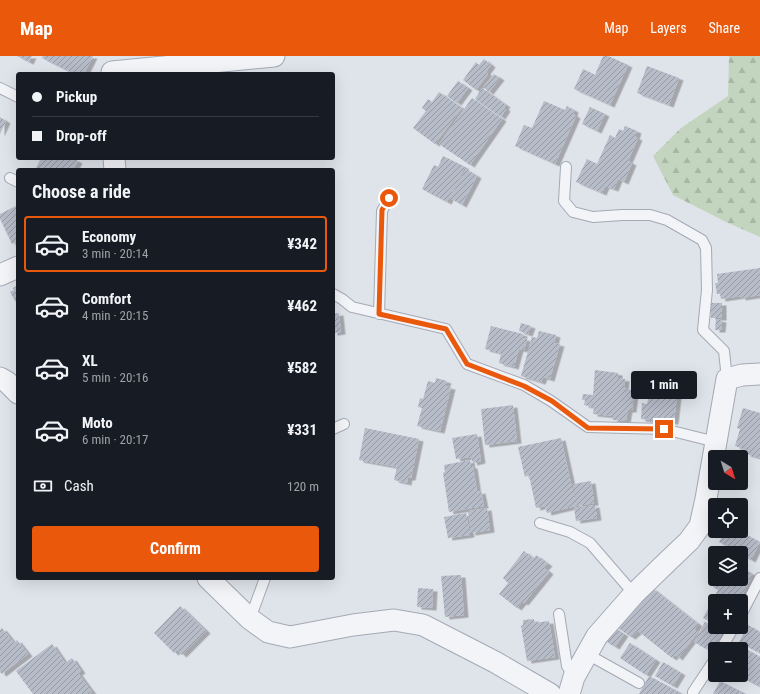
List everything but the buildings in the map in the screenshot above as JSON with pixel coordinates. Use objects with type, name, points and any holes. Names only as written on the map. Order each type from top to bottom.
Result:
[{"type":"street","points":[[111,67],[274,56]]},
{"type":"street","points":[[0,275],[16,268]]},
{"type":"street","points":[[571,686],[597,636],[634,594],[679,551],[700,526],[727,379],[742,375],[760,374]]},
{"type":"street","points":[[0,378],[16,390]]},
{"type":"street","points":[[210,580],[250,619],[268,632],[290,638],[353,625],[394,620],[423,625],[495,662],[550,694]]},
{"type":"lane","points":[[0,88],[16,96]]},
{"type":"lane","points":[[566,167],[564,201],[574,212],[593,217],[650,215],[667,220],[702,240],[706,248],[707,290],[703,330],[724,351],[727,379]]},
{"type":"lane","points":[[379,314],[382,210],[389,198]]},
{"type":"lane","points":[[335,295],[352,307],[446,329],[467,364],[524,386],[552,401],[588,428],[664,429],[716,442]]},
{"type":"lane","points":[[335,427],[344,424]]},
{"type":"lane","points":[[540,523],[570,532],[590,543],[634,594]]},
{"type":"lane","points":[[748,601],[760,578]]},
{"type":"lane","points":[[250,619],[265,580]]},
{"type":"lane","points":[[559,614],[571,686]]},
{"type":"lane","points":[[587,654],[639,683]]},
{"type":"lane","points":[[693,694],[708,670]]},
{"type":"green space","points":[[729,56],[760,56],[760,237],[726,222],[673,195],[653,156],[681,128],[728,96]]},
{"type":"route","points":[[389,198],[382,210],[379,314],[446,329],[467,364],[524,386],[552,401],[588,428],[664,429]]}]
